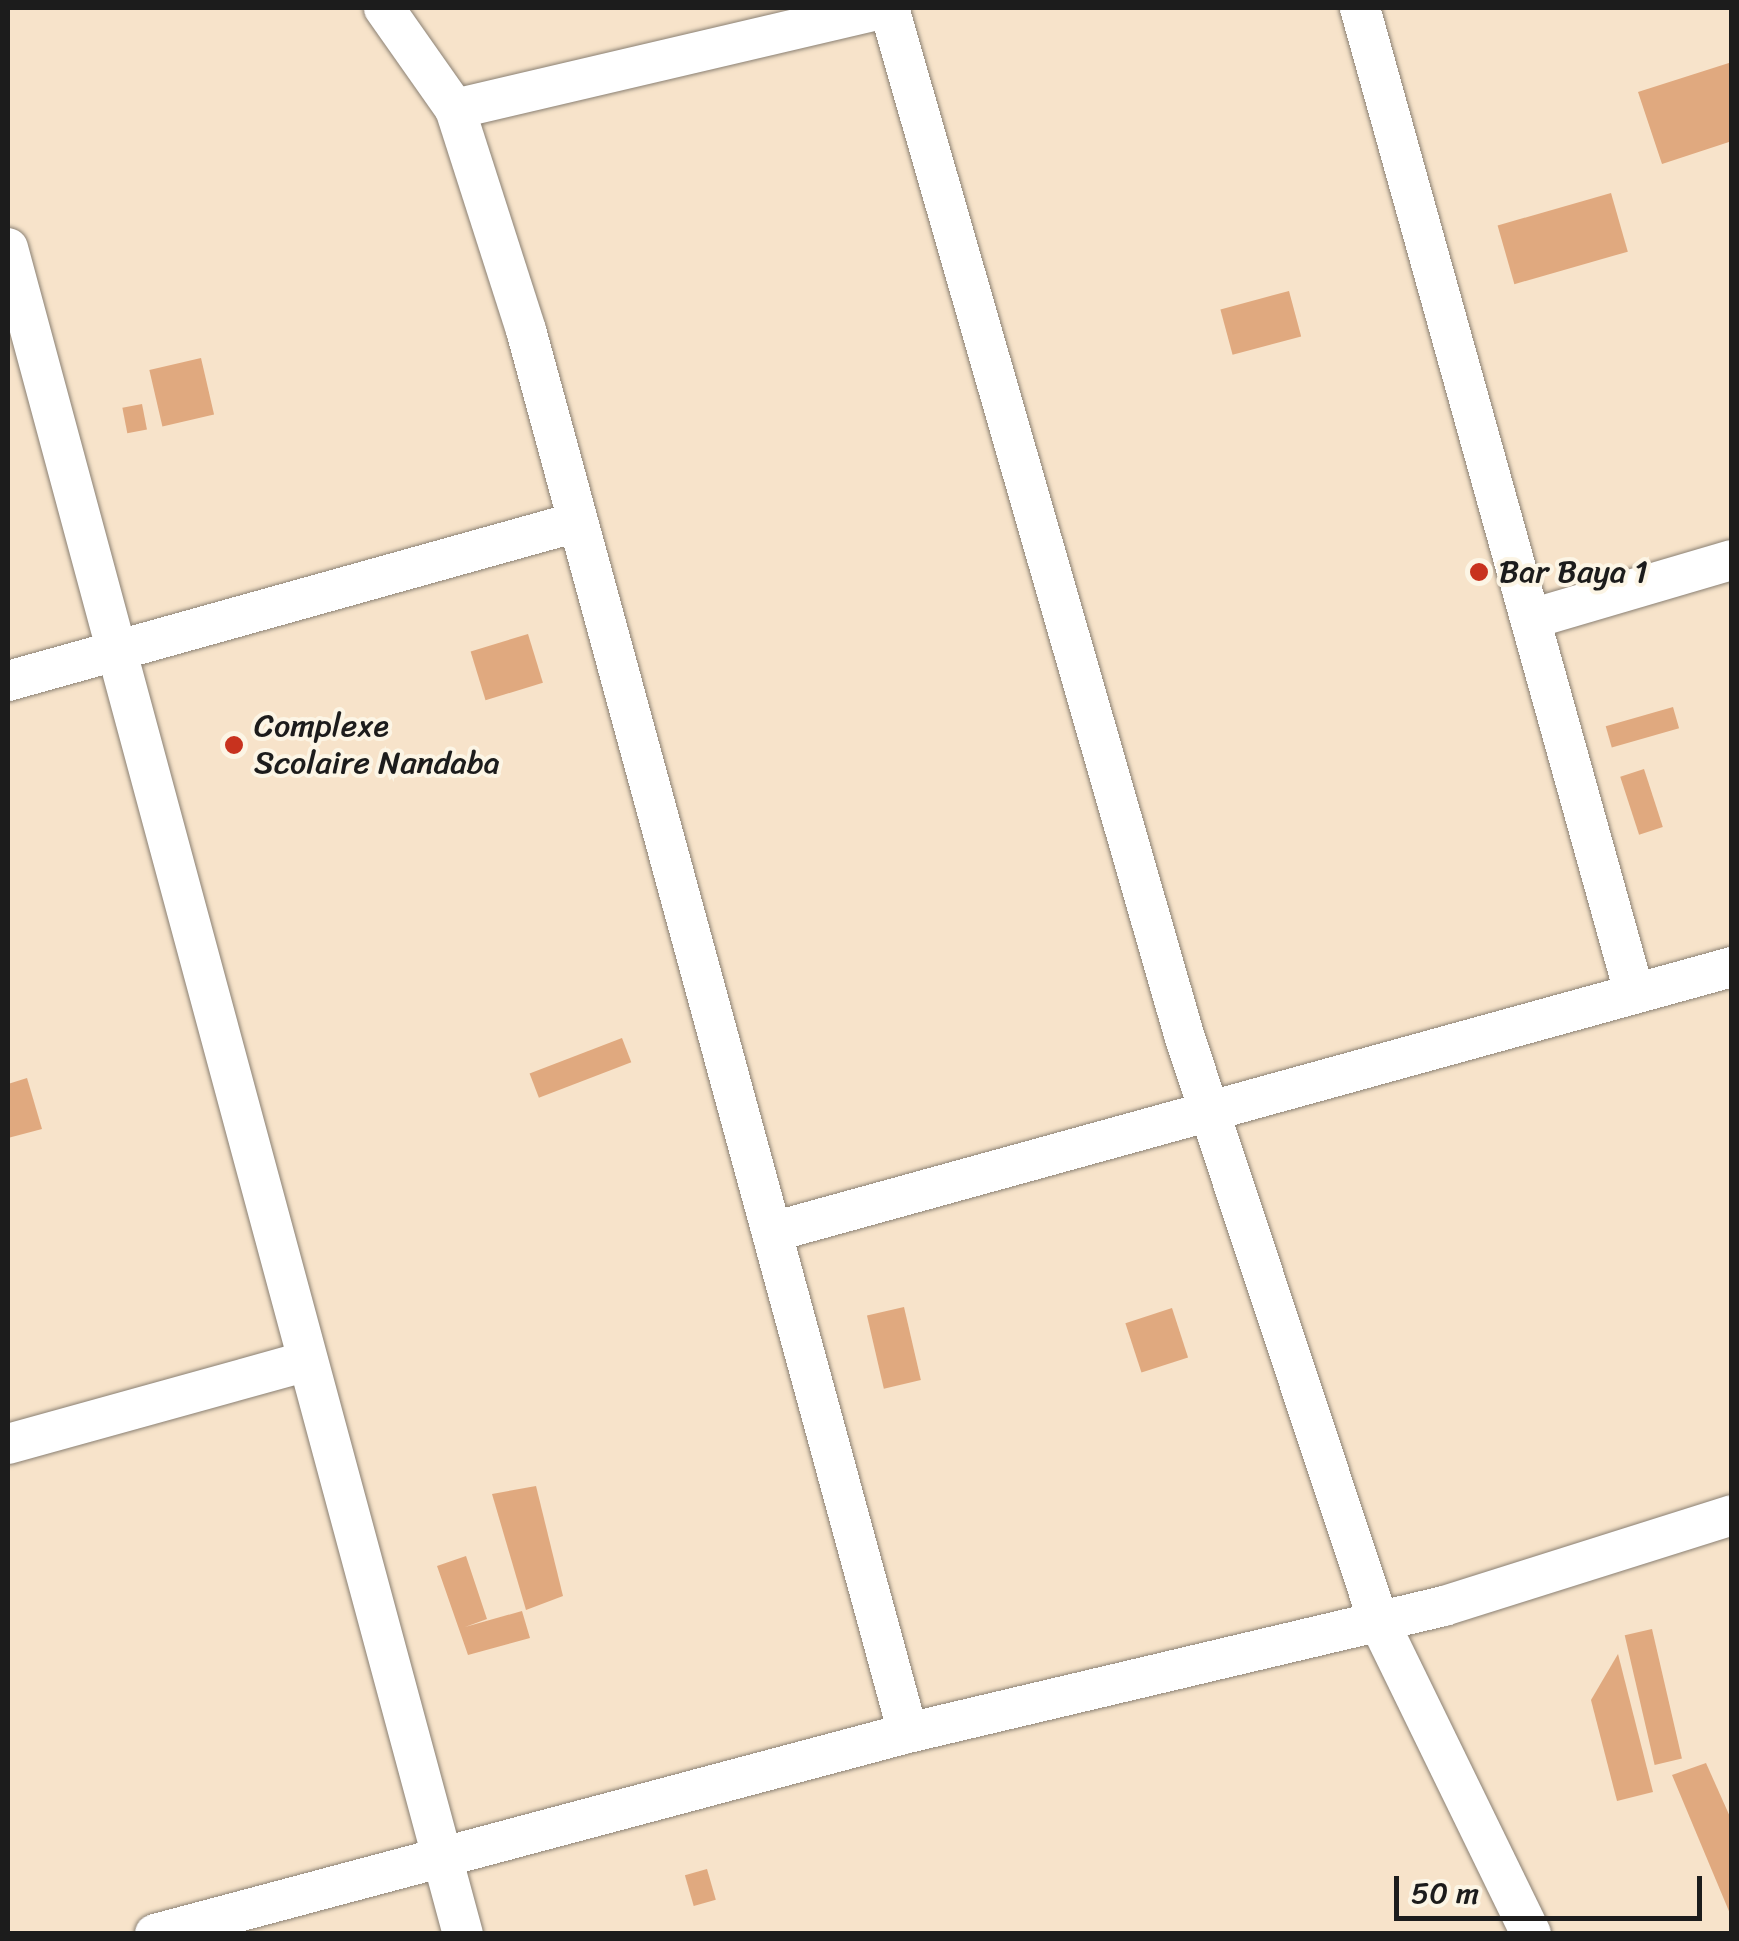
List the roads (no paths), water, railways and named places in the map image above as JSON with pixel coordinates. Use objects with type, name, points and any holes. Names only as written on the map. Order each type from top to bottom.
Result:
[{"type":"street","points":[[384,8],[455,109],[526,330],[776,1230],[908,1733]]},
{"type":"street","points":[[455,109],[886,8],[1208,1109],[1378,1620],[1532,1934]]},
{"type":"street","points":[[1360,8],[1634,992]]},
{"type":"street","points":[[8,248],[463,1934]]},
{"type":"street","points":[[8,681],[578,522]]},
{"type":"street","points":[[1531,619],[1732,560]]},
{"type":"street","points":[[776,1230],[1732,967]]},
{"type":"street","points":[[8,1444],[308,1362]]},
{"type":"street","points":[[155,1934],[908,1733],[1444,1606],[1732,1514]]},
{"type":"place","name":"Bar Baya 1","points":[[1479,572]]},
{"type":"place","name":"Complexe Scolaire Nandaba","points":[[234,745]]}]
